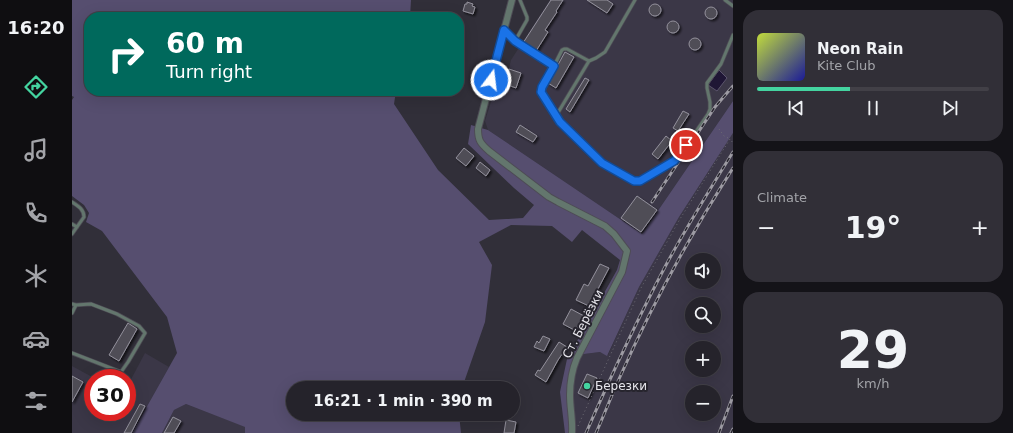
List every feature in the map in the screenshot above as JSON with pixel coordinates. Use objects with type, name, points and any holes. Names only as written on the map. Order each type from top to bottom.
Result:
[{"type":"street","points":[[504,30],[512,0]]},
{"type":"street","name":"Ст. Берёзки","points":[[504,30],[478,129],[478,136],[481,144],[549,197],[605,226],[614,234],[627,251],[622,272],[576,358],[571,379],[570,393],[572,433]]},
{"type":"lane","points":[[515,41],[527,20],[520,0]]},
{"type":"lane","points":[[635,0],[605,52],[596,58],[589,60],[567,49],[562,50],[542,87],[541,92],[560,122],[602,163],[634,181],[640,181],[677,158],[708,114],[710,102],[707,83],[720,64],[733,35]]},
{"type":"lane","points":[[724,0],[733,6]]},
{"type":"lane","points":[[504,30],[515,41],[554,66]]},
{"type":"lane","points":[[556,116],[589,60]]},
{"type":"lane","points":[[72,202],[83,211],[84,214],[84,217],[72,234]]},
{"type":"lane","points":[[72,224],[77,227]]},
{"type":"lane","points":[[72,313],[74,305],[91,304],[116,314],[139,326],[145,333],[121,372],[72,353]]},
{"type":"path","points":[[719,128],[724,136],[733,142]]},
{"type":"path","points":[[579,426],[641,288],[680,218],[730,140]]},
{"type":"shaded area","points":[[72,0],[411,0],[410,12],[84,12],[84,96],[395,96],[394,104],[438,170],[489,220],[523,218],[534,205],[468,144],[471,125],[488,130],[642,234],[733,101],[733,133],[679,217],[639,287],[607,356],[600,352],[576,355],[570,433],[565,433],[560,392],[567,359],[617,270],[620,260],[582,230],[572,242],[552,226],[511,225],[479,242],[492,265],[485,322],[464,381],[286,381],[286,421],[460,421],[461,433],[245,433],[245,427],[186,404],[174,410],[162,433],[132,433],[177,353],[167,317],[102,231],[86,222],[89,213],[84,205],[72,196],[72,100],[74,97],[72,96]]},
{"type":"shaded area","points":[[550,0],[733,0],[733,101],[642,234],[488,130],[485,121],[494,92],[505,84],[511,60]]},
{"type":"shaded area","points":[[719,70],[727,78],[717,91],[708,85]]},
{"type":"shaded area","points":[[733,133],[733,433],[570,433],[568,393],[576,355],[600,352],[608,355],[639,287],[679,217]]},
{"type":"shaded area","points":[[145,353],[169,367],[132,433],[72,433],[72,366],[84,373],[84,421],[136,421],[136,370]]},
{"type":"shaded area","points":[[186,404],[246,427],[245,433],[162,433],[174,410]]},
{"type":"building","points":[[551,0],[563,0],[545,30],[548,32],[536,51],[523,43]]},
{"type":"building","points":[[587,0],[607,0],[613,4],[607,13]]},
{"type":"building","points":[[467,2],[473,4],[472,6],[475,7],[473,14],[463,11]]},
{"type":"building","points":[[657,4],[660,5],[660,15],[653,16],[650,15],[649,8],[650,5]]},
{"type":"building","points":[[713,7],[716,8],[716,18],[709,19],[706,18],[705,11],[706,8]]},
{"type":"building","points":[[675,21],[678,22],[678,32],[671,33],[668,32],[667,25],[668,22]]},
{"type":"building","points":[[697,38],[700,39],[700,49],[693,50],[690,49],[689,42],[690,39]]},
{"type":"building","points":[[565,52],[574,57],[556,88],[548,83]]},
{"type":"building","points":[[509,69],[521,73],[516,88],[505,84]]},
{"type":"building","points":[[585,78],[589,80],[570,112],[566,109]]},
{"type":"building","points":[[683,111],[689,114],[678,131],[673,128]]},
{"type":"building","points":[[520,125],[537,136],[533,142],[516,132]]},
{"type":"building","points":[[666,136],[672,141],[658,159],[652,154]]},
{"type":"building","points":[[464,148],[474,156],[466,166],[456,158]]},
{"type":"building","points":[[480,162],[490,170],[486,176],[476,168]]},
{"type":"building","points":[[637,196],[657,210],[641,232],[621,218]]},
{"type":"building","points":[[600,264],[609,268],[589,306],[576,300],[584,284],[588,286]]},
{"type":"building","points":[[571,309],[584,316],[576,331],[563,324]]},
{"type":"building","points":[[128,323],[137,329],[119,361],[109,355]]},
{"type":"building","points":[[543,336],[550,339],[544,351],[534,347],[537,341],[539,343]]},
{"type":"building","points":[[559,342],[567,347],[546,382],[535,375],[538,370],[540,371]]},
{"type":"building","name":"Березки","points":[[587,374],[597,378],[588,398],[578,393]]},
{"type":"building","points":[[72,376],[83,382],[72,402]]},
{"type":"building","points":[[140,404],[145,406],[131,433],[124,433],[131,421],[136,421],[136,411]]},
{"type":"building","points":[[173,417],[181,421],[174,433],[164,433]]},
{"type":"building","points":[[506,421],[516,422],[514,433],[504,433]]},
{"type":"railway","points":[[652,202],[715,107],[733,86]]},
{"type":"railway","points":[[586,433],[624,348],[666,265],[690,222],[733,152]]},
{"type":"railway","points":[[596,433],[631,352],[658,298],[686,245],[733,168]]},
{"type":"railway","points":[[719,433],[733,396]]},
{"type":"railway","points":[[731,433],[733,429]]},
{"type":"place","name":"Березки","points":[[587,386]]},
{"type":"route","points":[[491,80],[504,30],[515,41],[554,66],[542,87],[541,92],[560,122],[602,163],[637,182],[674,161],[686,145]]}]
